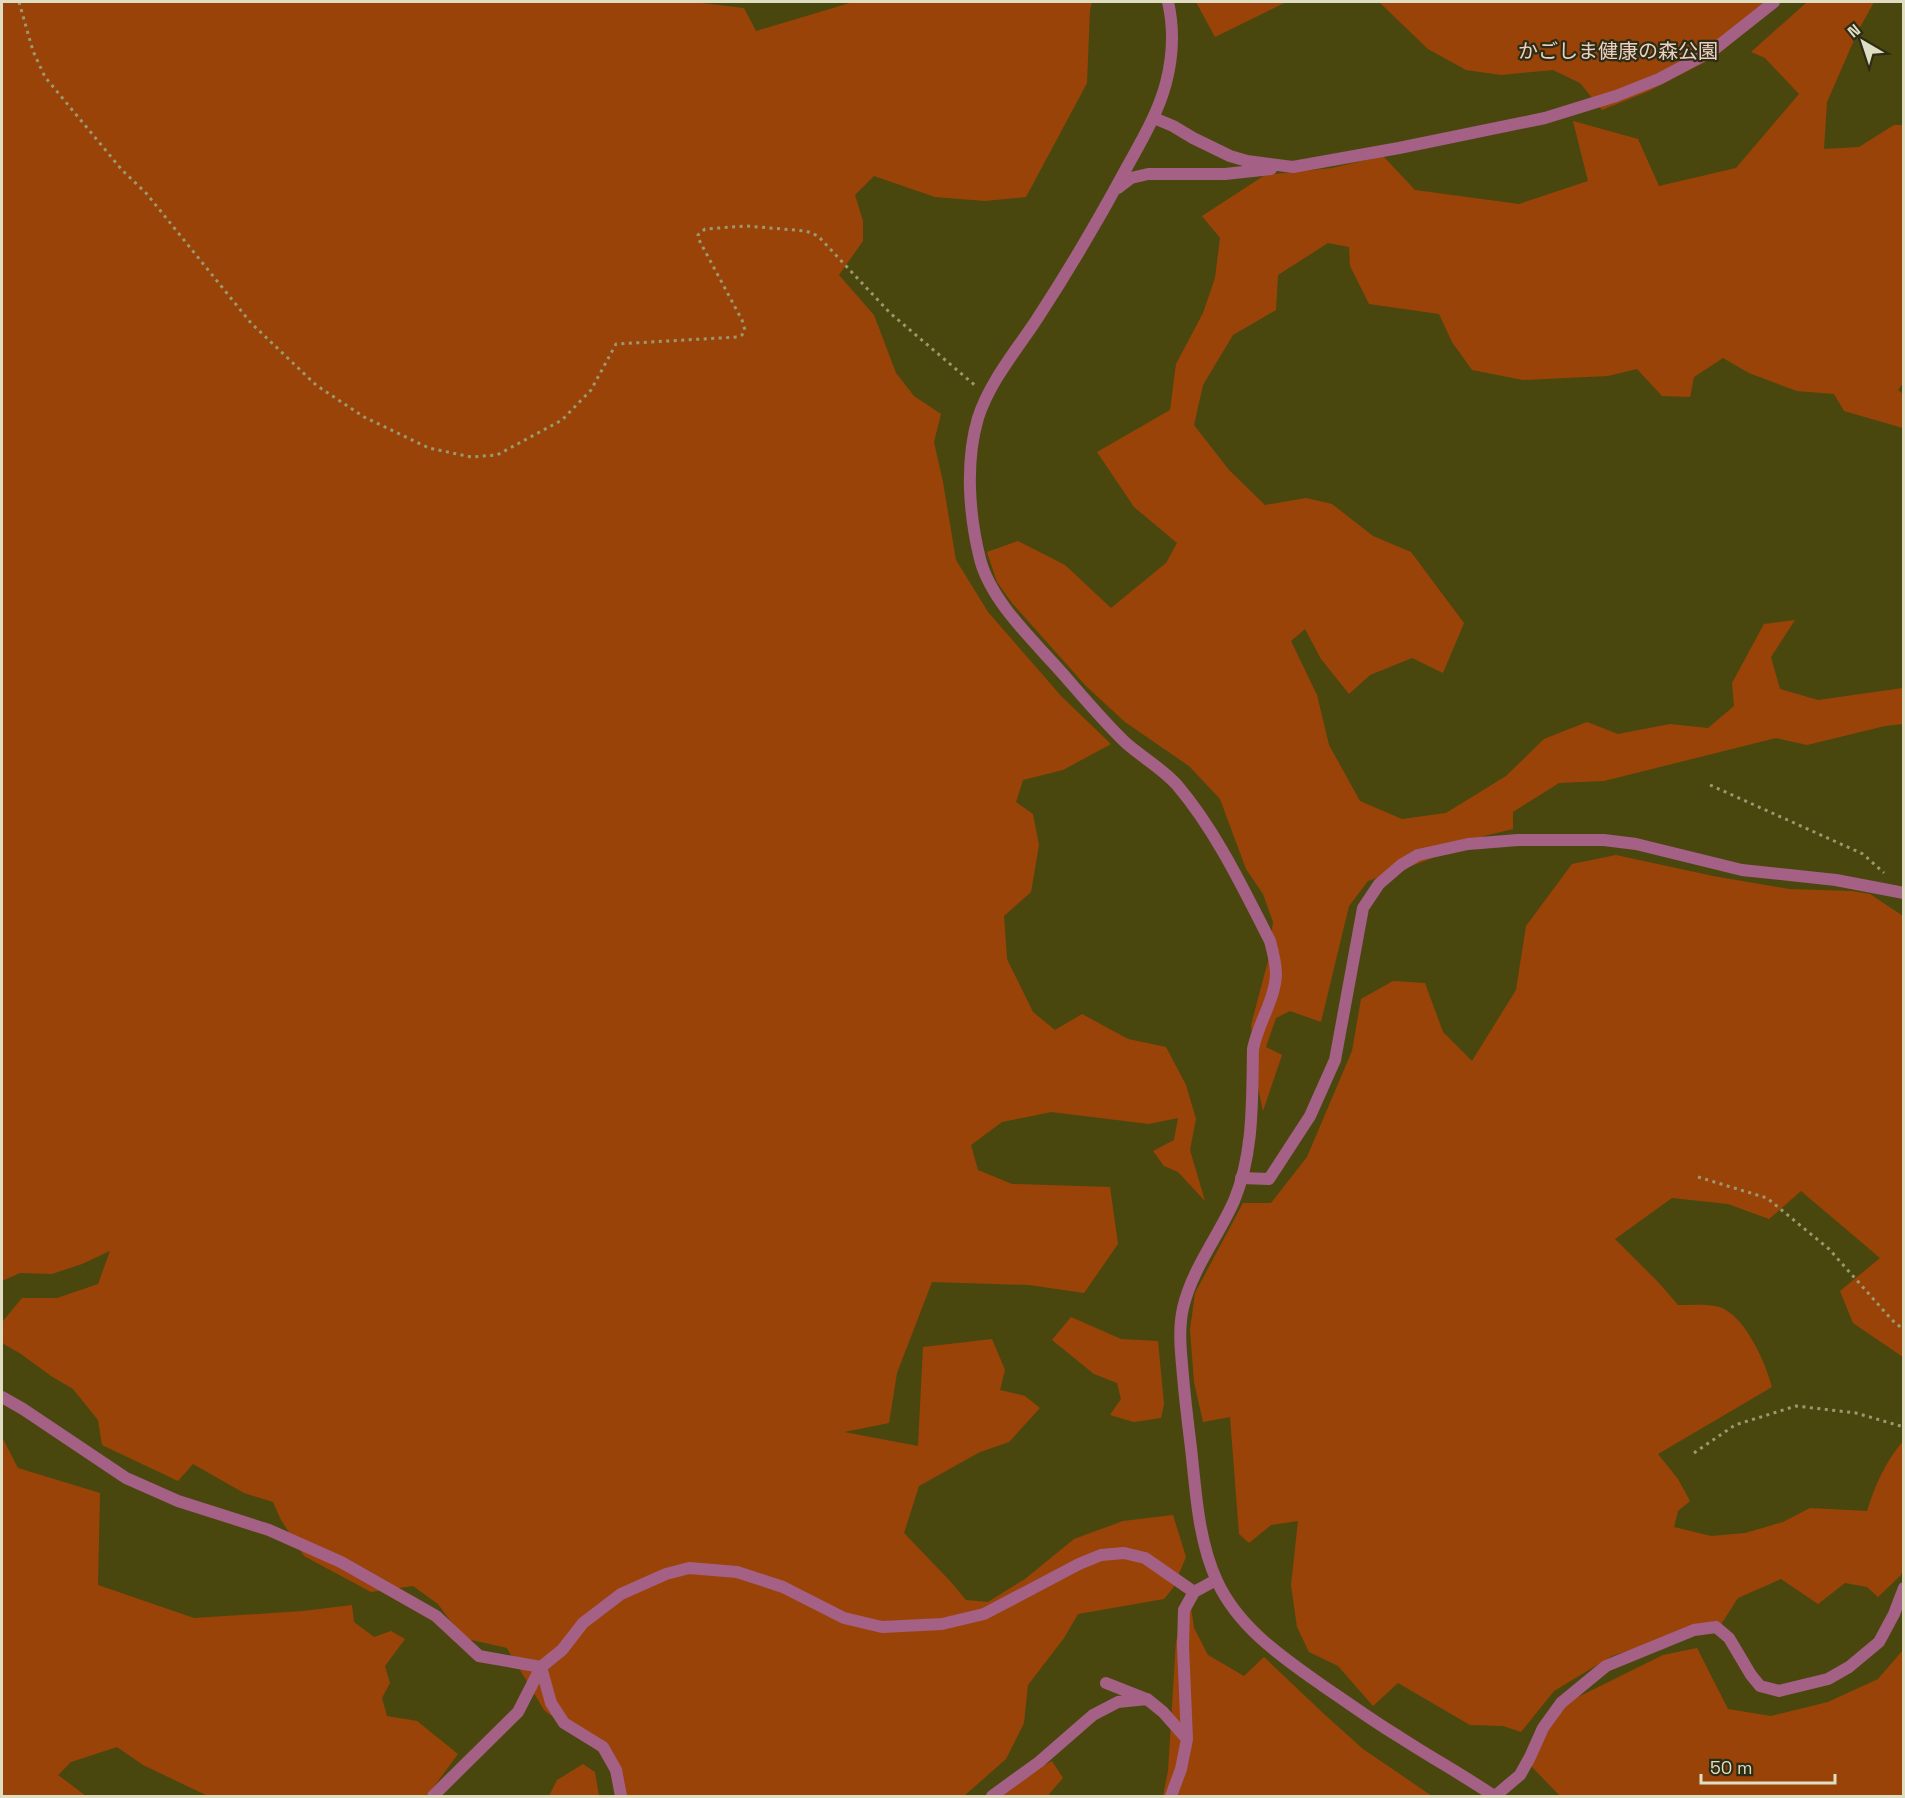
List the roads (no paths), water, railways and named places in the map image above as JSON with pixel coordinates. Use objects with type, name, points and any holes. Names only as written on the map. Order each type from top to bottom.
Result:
[{"type":"street","points":[[1168,2],[1172,23],[1170,67],[1166,86],[1154,118],[1038,317],[987,396],[976,426],[970,458],[976,538],[981,561],[995,592],[1026,632],[1107,723],[1127,744],[1176,784],[1223,851],[1270,941],[1276,977],[1253,1048],[1251,1120],[1246,1158],[1225,1220],[1193,1278],[1182,1310],[1180,1330],[1200,1525],[1216,1580],[1229,1604],[1242,1620],[1276,1651],[1382,1726],[1495,1797],[1520,1775],[1543,1728],[1561,1703],[1606,1666],[1694,1630],[1716,1627],[1730,1638],[1751,1675],[1760,1686],[1779,1691],[1828,1679],[1849,1667],[1879,1641],[1894,1614],[1904,1588]]},
{"type":"street","points":[[1112,193],[1131,178],[1148,174],[1225,174],[1293,167],[1545,118],[1616,96],[1659,79],[1712,51],[1774,2]]},
{"type":"street","points":[[1154,118],[1230,156],[1247,161],[1293,167]]},
{"type":"street","points":[[1241,1178],[1269,1179],[1310,1116],[1335,1060],[1363,908],[1379,884],[1401,865],[1418,855],[1478,843],[1571,838],[1604,840],[1636,844],[1742,870],[1836,880],[1904,893]]},
{"type":"street","points":[[2,1397],[126,1478],[178,1501],[269,1530],[341,1562],[436,1616],[479,1656],[541,1667]]},
{"type":"street","points":[[433,1797],[518,1712],[541,1667],[562,1650],[583,1623],[621,1594],[666,1574],[689,1568],[737,1572],[783,1587],[844,1618],[882,1627],[942,1624],[984,1614],[1079,1564],[1101,1555],[1124,1553],[1145,1558],[1194,1592]]},
{"type":"street","points":[[1171,1797],[1181,1769],[1187,1739],[1183,1646],[1184,1610],[1194,1592],[1216,1580]]},
{"type":"street","points":[[541,1667],[551,1703],[564,1723],[603,1747],[616,1770],[621,1797]]},
{"type":"street","points":[[1106,1683],[1147,1699],[1163,1712],[1187,1739]]},
{"type":"street","points":[[992,1797],[1039,1762],[1093,1715],[1118,1702],[1147,1699]]},
{"type":"park label","name":"かごしま健康の森公園","points":[[1618,51]]}]
